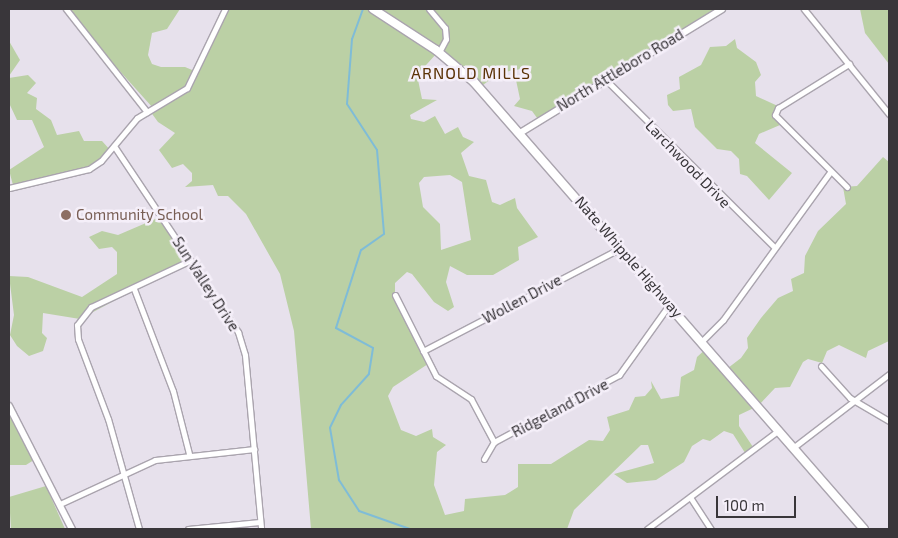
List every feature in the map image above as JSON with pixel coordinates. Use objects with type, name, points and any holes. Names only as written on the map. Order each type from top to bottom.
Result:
[{"type":"main road","name":"Nate Whipple Highway","points":[[373,9],[439,52],[474,82],[670,304],[864,529]]},
{"type":"street","points":[[66,9],[147,112]]},
{"type":"street","points":[[9,188],[89,169],[147,112],[176,98],[191,82],[225,9]]},
{"type":"street","points":[[429,9],[445,28],[446,39],[439,52]]},
{"type":"street","name":"North Attleboro Road","points":[[520,133],[605,78],[722,9]]},
{"type":"street","points":[[804,9],[889,114]]},
{"type":"street","points":[[847,187],[782,126],[775,112],[849,64]]},
{"type":"street","name":"Larchwood Drive","points":[[605,78],[773,246]]},
{"type":"street","name":"Sun Valley Drive","points":[[114,146],[232,319],[243,344],[260,529]]},
{"type":"street","points":[[702,341],[723,320],[773,246],[830,172]]},
{"type":"street","name":"Wollen Drive","points":[[423,351],[621,248]]},
{"type":"street","points":[[139,529],[123,474],[76,332],[85,311],[191,260]]},
{"type":"street","points":[[134,289],[175,398],[188,454]]},
{"type":"street","points":[[395,295],[423,351],[441,381],[471,399],[494,442]]},
{"type":"street","name":"Ridgeland Drive","points":[[484,459],[494,442],[613,380],[670,304]]},
{"type":"street","points":[[821,366],[855,400],[889,421]]},
{"type":"street","points":[[794,447],[889,374]]},
{"type":"street","points":[[9,406],[62,503],[72,529]]},
{"type":"street","points":[[647,529],[779,430]]},
{"type":"street","points":[[62,503],[155,460],[188,454],[254,449]]},
{"type":"street","points":[[690,497],[712,529]]},
{"type":"street","points":[[188,529],[260,522]]},
{"type":"green space","points":[[64,9],[180,9],[167,29],[152,33],[148,55],[152,64],[161,67],[185,67],[197,72],[224,9],[724,9],[540,122],[532,111],[514,106],[520,99],[516,80],[523,75],[521,69],[499,73],[479,88],[437,53],[417,75],[422,99],[437,100],[410,115],[411,119],[424,122],[435,116],[445,134],[458,127],[463,137],[474,142],[461,153],[469,176],[486,180],[492,202],[500,205],[515,198],[517,208],[538,237],[518,247],[519,260],[493,275],[467,275],[450,266],[446,282],[454,307],[448,311],[434,302],[412,274],[407,272],[395,283],[395,296],[428,364],[393,387],[388,396],[401,430],[416,436],[432,429],[433,437],[446,445],[437,452],[434,485],[445,515],[464,511],[465,499],[505,495],[518,487],[518,464],[551,464],[589,440],[603,441],[610,430],[607,417],[629,410],[635,397],[645,396],[652,388],[651,381],[661,399],[679,396],[681,377],[694,370],[697,357],[708,347],[728,368],[741,358],[748,348],[747,338],[761,318],[778,298],[793,291],[791,279],[804,273],[805,256],[818,231],[846,204],[843,187],[857,186],[883,157],[889,162],[889,341],[868,351],[866,358],[839,345],[827,351],[822,363],[808,359],[803,362],[790,387],[775,388],[758,406],[739,415],[739,426],[755,450],[747,456],[733,434],[724,431],[710,441],[703,439],[692,446],[684,462],[656,480],[627,483],[614,474],[654,463],[648,445],[641,445],[574,510],[567,529],[311,529],[294,331],[280,274],[246,214],[228,196],[218,196],[213,185],[185,187],[192,181],[192,173],[183,164],[172,168],[159,150],[175,133],[158,122],[150,111],[153,108]],"holes":[[[450,175],[462,182],[471,240],[441,250],[440,224],[423,207],[419,183],[424,177]]]},
{"type":"green space","points":[[860,9],[889,9],[889,64],[865,33]]},
{"type":"green space","points":[[735,39],[737,48],[756,62],[761,75],[755,82],[756,96],[780,107],[780,125],[759,134],[755,143],[792,173],[769,200],[747,176],[740,174],[739,159],[731,151],[717,149],[695,127],[691,109],[673,111],[668,105],[667,95],[680,89],[679,77],[701,65],[710,47],[726,46]]},
{"type":"green space","points":[[9,41],[20,60],[9,76]]},
{"type":"green space","points":[[28,75],[36,83],[27,93],[37,98],[36,109],[51,120],[57,135],[79,131],[84,141],[102,141],[111,151],[95,167],[14,189],[9,170],[44,147],[32,120],[17,120],[9,103],[9,78]]},
{"type":"green space","points":[[160,217],[189,261],[80,319],[43,313],[42,333],[47,338],[43,351],[29,356],[17,346],[10,335],[14,315],[9,276],[28,277],[82,297],[117,274],[117,252],[112,247],[99,249],[89,237],[102,231],[118,235]]},
{"type":"green space","points":[[9,405],[37,458],[26,465],[9,465]]},
{"type":"green space","points":[[46,486],[65,529],[11,529],[9,497]]},
{"type":"waterway","points":[[363,9],[352,39],[347,104],[377,150],[384,234],[361,250],[336,328],[373,348],[369,374],[341,405],[330,428],[339,480],[359,511],[410,529]]},
{"type":"place","name":"Community School","points":[[66,215]]},
{"type":"district","name":"ARNOLD MILLS","points":[[471,73]]}]
